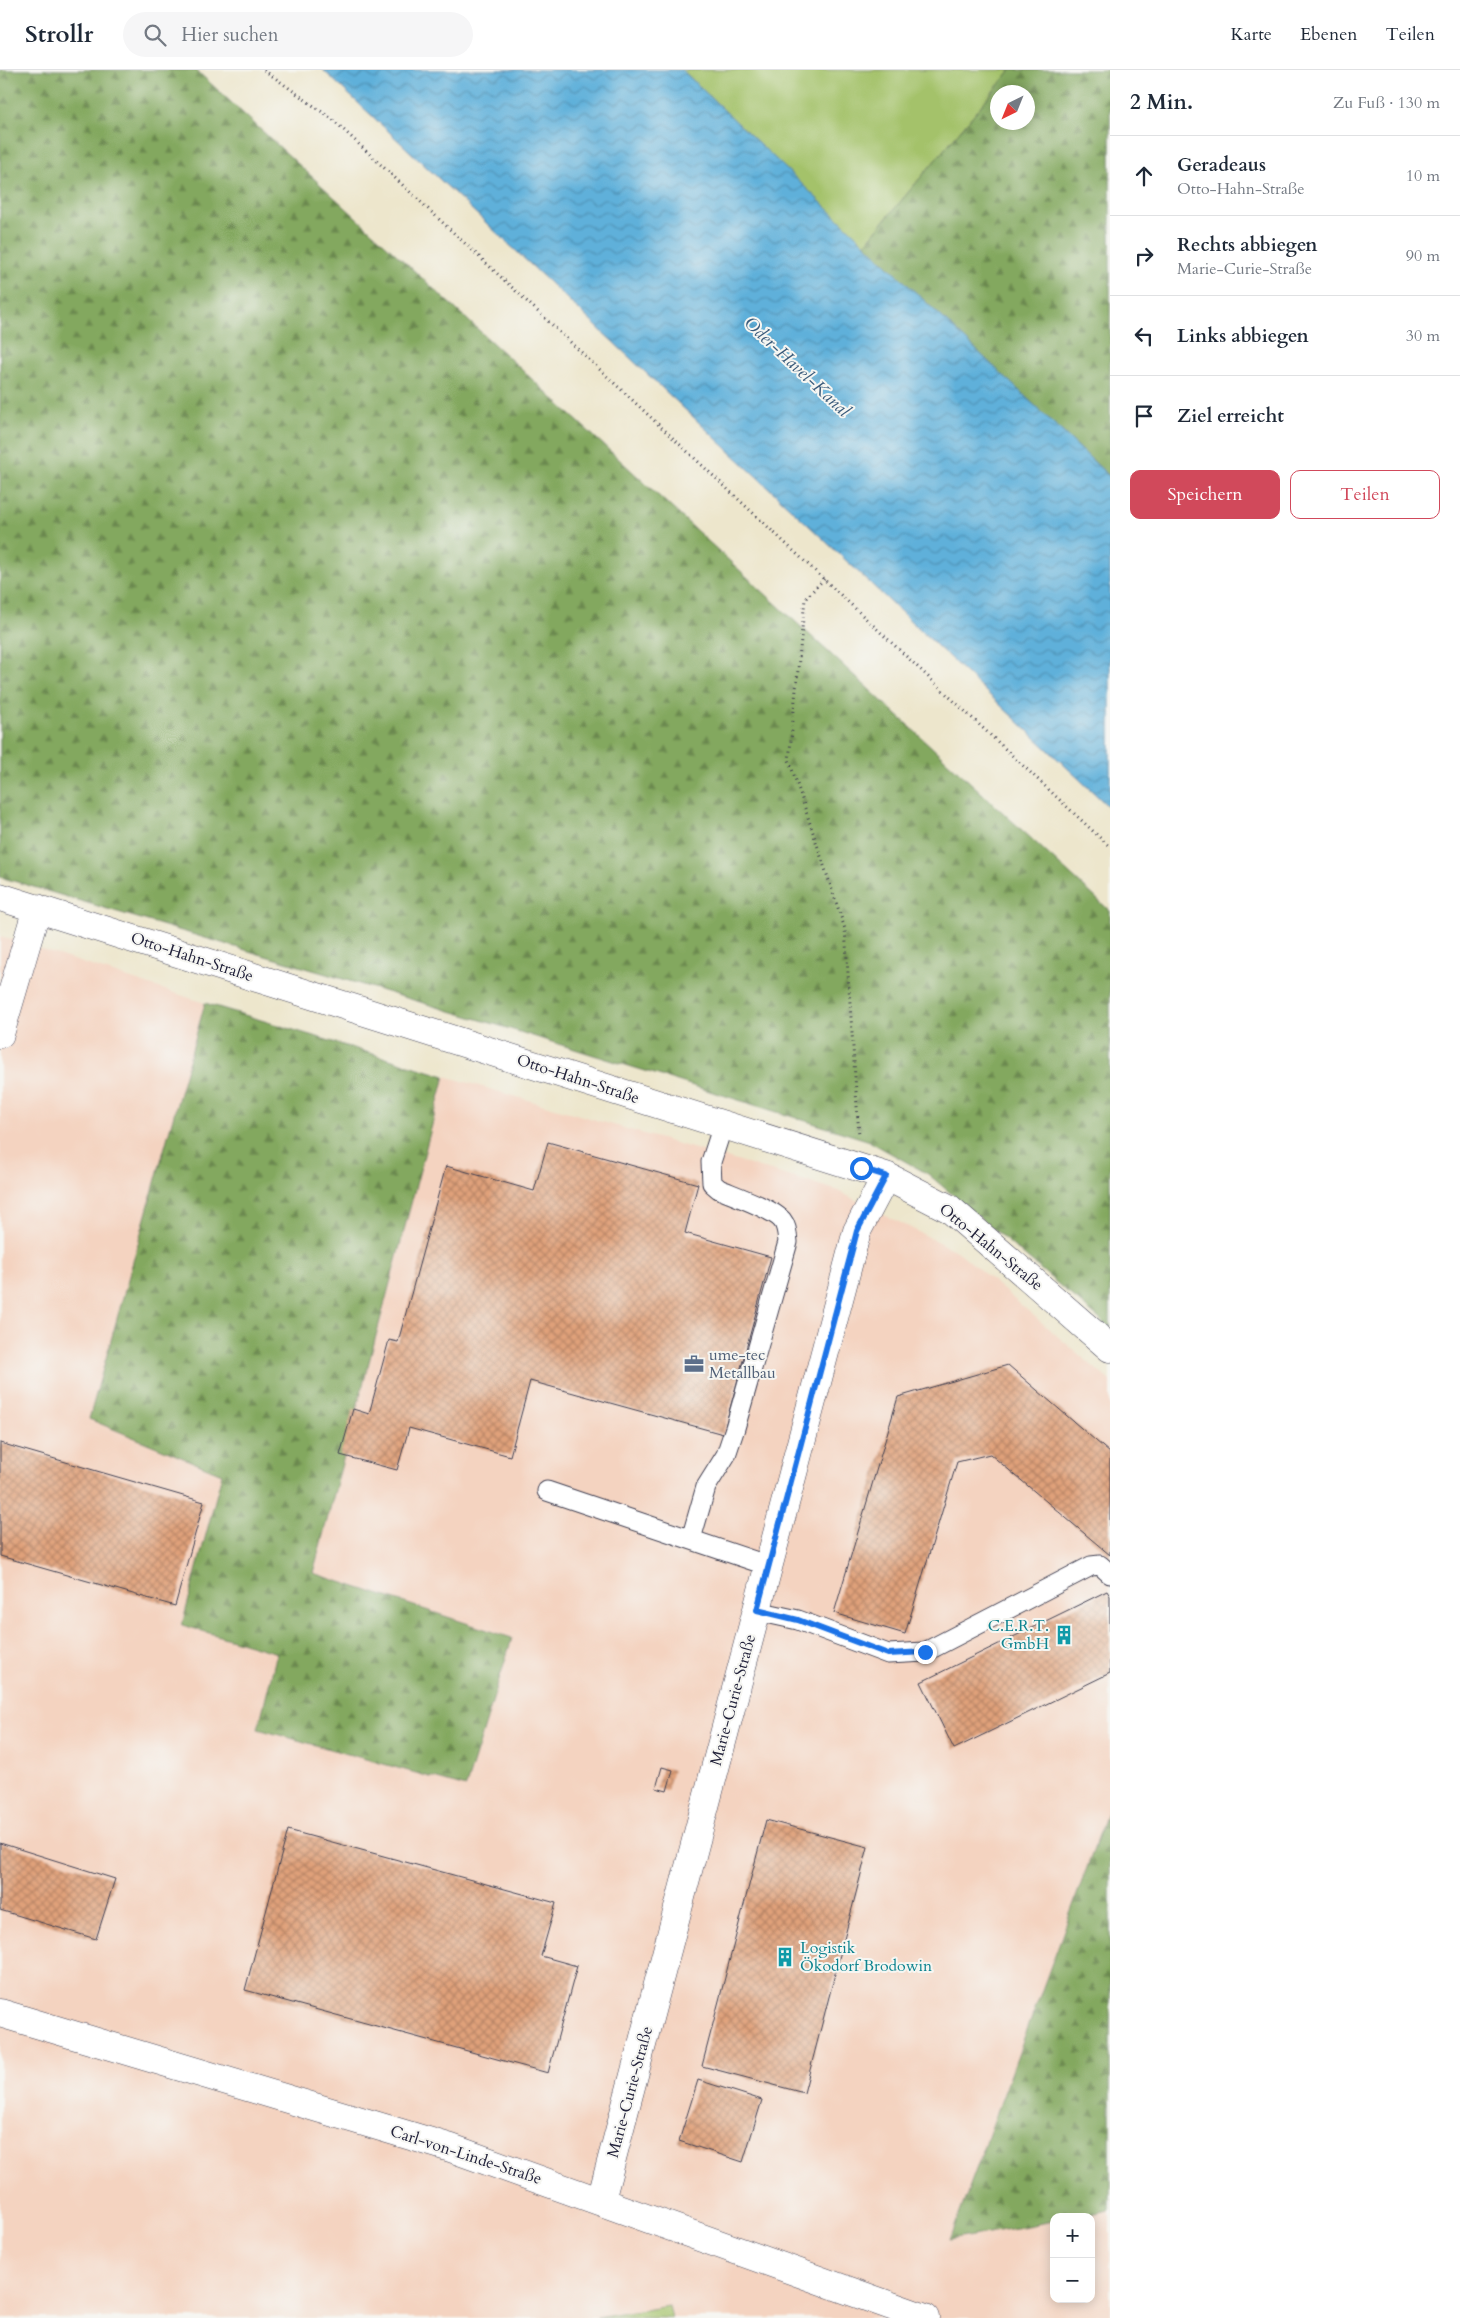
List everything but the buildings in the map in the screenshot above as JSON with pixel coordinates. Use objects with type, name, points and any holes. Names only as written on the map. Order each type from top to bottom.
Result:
[{"type":"street","name":"Otto-Hahn-Straße","points":[[0,896],[873,1172],[950,1209],[1110,1348]]},
{"type":"street","points":[[0,1034],[37,908]]},
{"type":"street","name":"Marie-Curie-Straße","points":[[601,2200],[873,1172]]},
{"type":"street","name":"Carl-von-Linde-Straße","points":[[0,2013],[451,2148],[601,2200],[926,2318]]},
{"type":"lane","points":[[691,1540],[706,1487],[726,1455],[735,1428],[788,1242],[787,1230],[781,1219],[772,1212],[719,1189],[712,1183],[711,1162],[723,1125]]},
{"type":"lane","points":[[546,1492],[769,1566]]},
{"type":"lane","points":[[757,1610],[798,1620],[888,1654],[900,1655],[925,1652],[1091,1566],[1100,1565],[1110,1574]]},
{"type":"path","points":[[264,70],[332,119],[1110,847]]},
{"type":"path","points":[[824,579],[805,600],[789,760],[844,929],[873,1172]]},
{"type":"shaded area","points":[[0,936],[205,1003],[89,1419],[222,1474],[183,1624],[277,1653],[258,1728],[466,1787],[512,1638],[313,1573],[445,1076],[836,1190],[960,1253],[1110,1381],[1110,1805],[951,2240],[1050,2222],[1050,2303],[1095,2303],[1095,2213],[1110,2210],[1110,2318],[672,2318],[669,2306],[596,2318],[0,2318]]},
{"type":"green space","points":[[0,70],[196,70],[1110,911],[1110,1328],[928,1174],[867,1140],[494,1024],[0,877]]},
{"type":"green space","points":[[682,70],[1011,70],[998,85],[990,85],[990,95],[864,245]]},
{"type":"green space","points":[[1011,70],[1110,70],[1110,477],[864,245],[990,95],[990,130],[1035,130],[1035,85],[998,85]]},
{"type":"green space","points":[[205,1003],[445,1076],[313,1573],[512,1638],[466,1787],[258,1729],[277,1653],[182,1625],[222,1474],[89,1419]]},
{"type":"green space","points":[[1110,1805],[1110,2210],[1095,2213],[1050,2213],[1050,2222],[950,2240]]},
{"type":"green space","points":[[669,2306],[672,2318],[596,2318]]},
{"type":"water","name":"Oder-Havel-Kanal","points":[[323,70],[682,70],[1110,477],[1110,808]]},
{"type":"place","name":"ume-tec Metallbau","points":[[694,1364]]},
{"type":"place","name":"C.E.R.T. GmbH","points":[[1064,1635]]},
{"type":"place","name":"Logistik Ökodorf Brodowin","points":[[785,1957]]},
{"type":"route","points":[[861,1168],[886,1176],[857,1231],[757,1610],[798,1620],[888,1654],[900,1655],[925,1652]]}]
